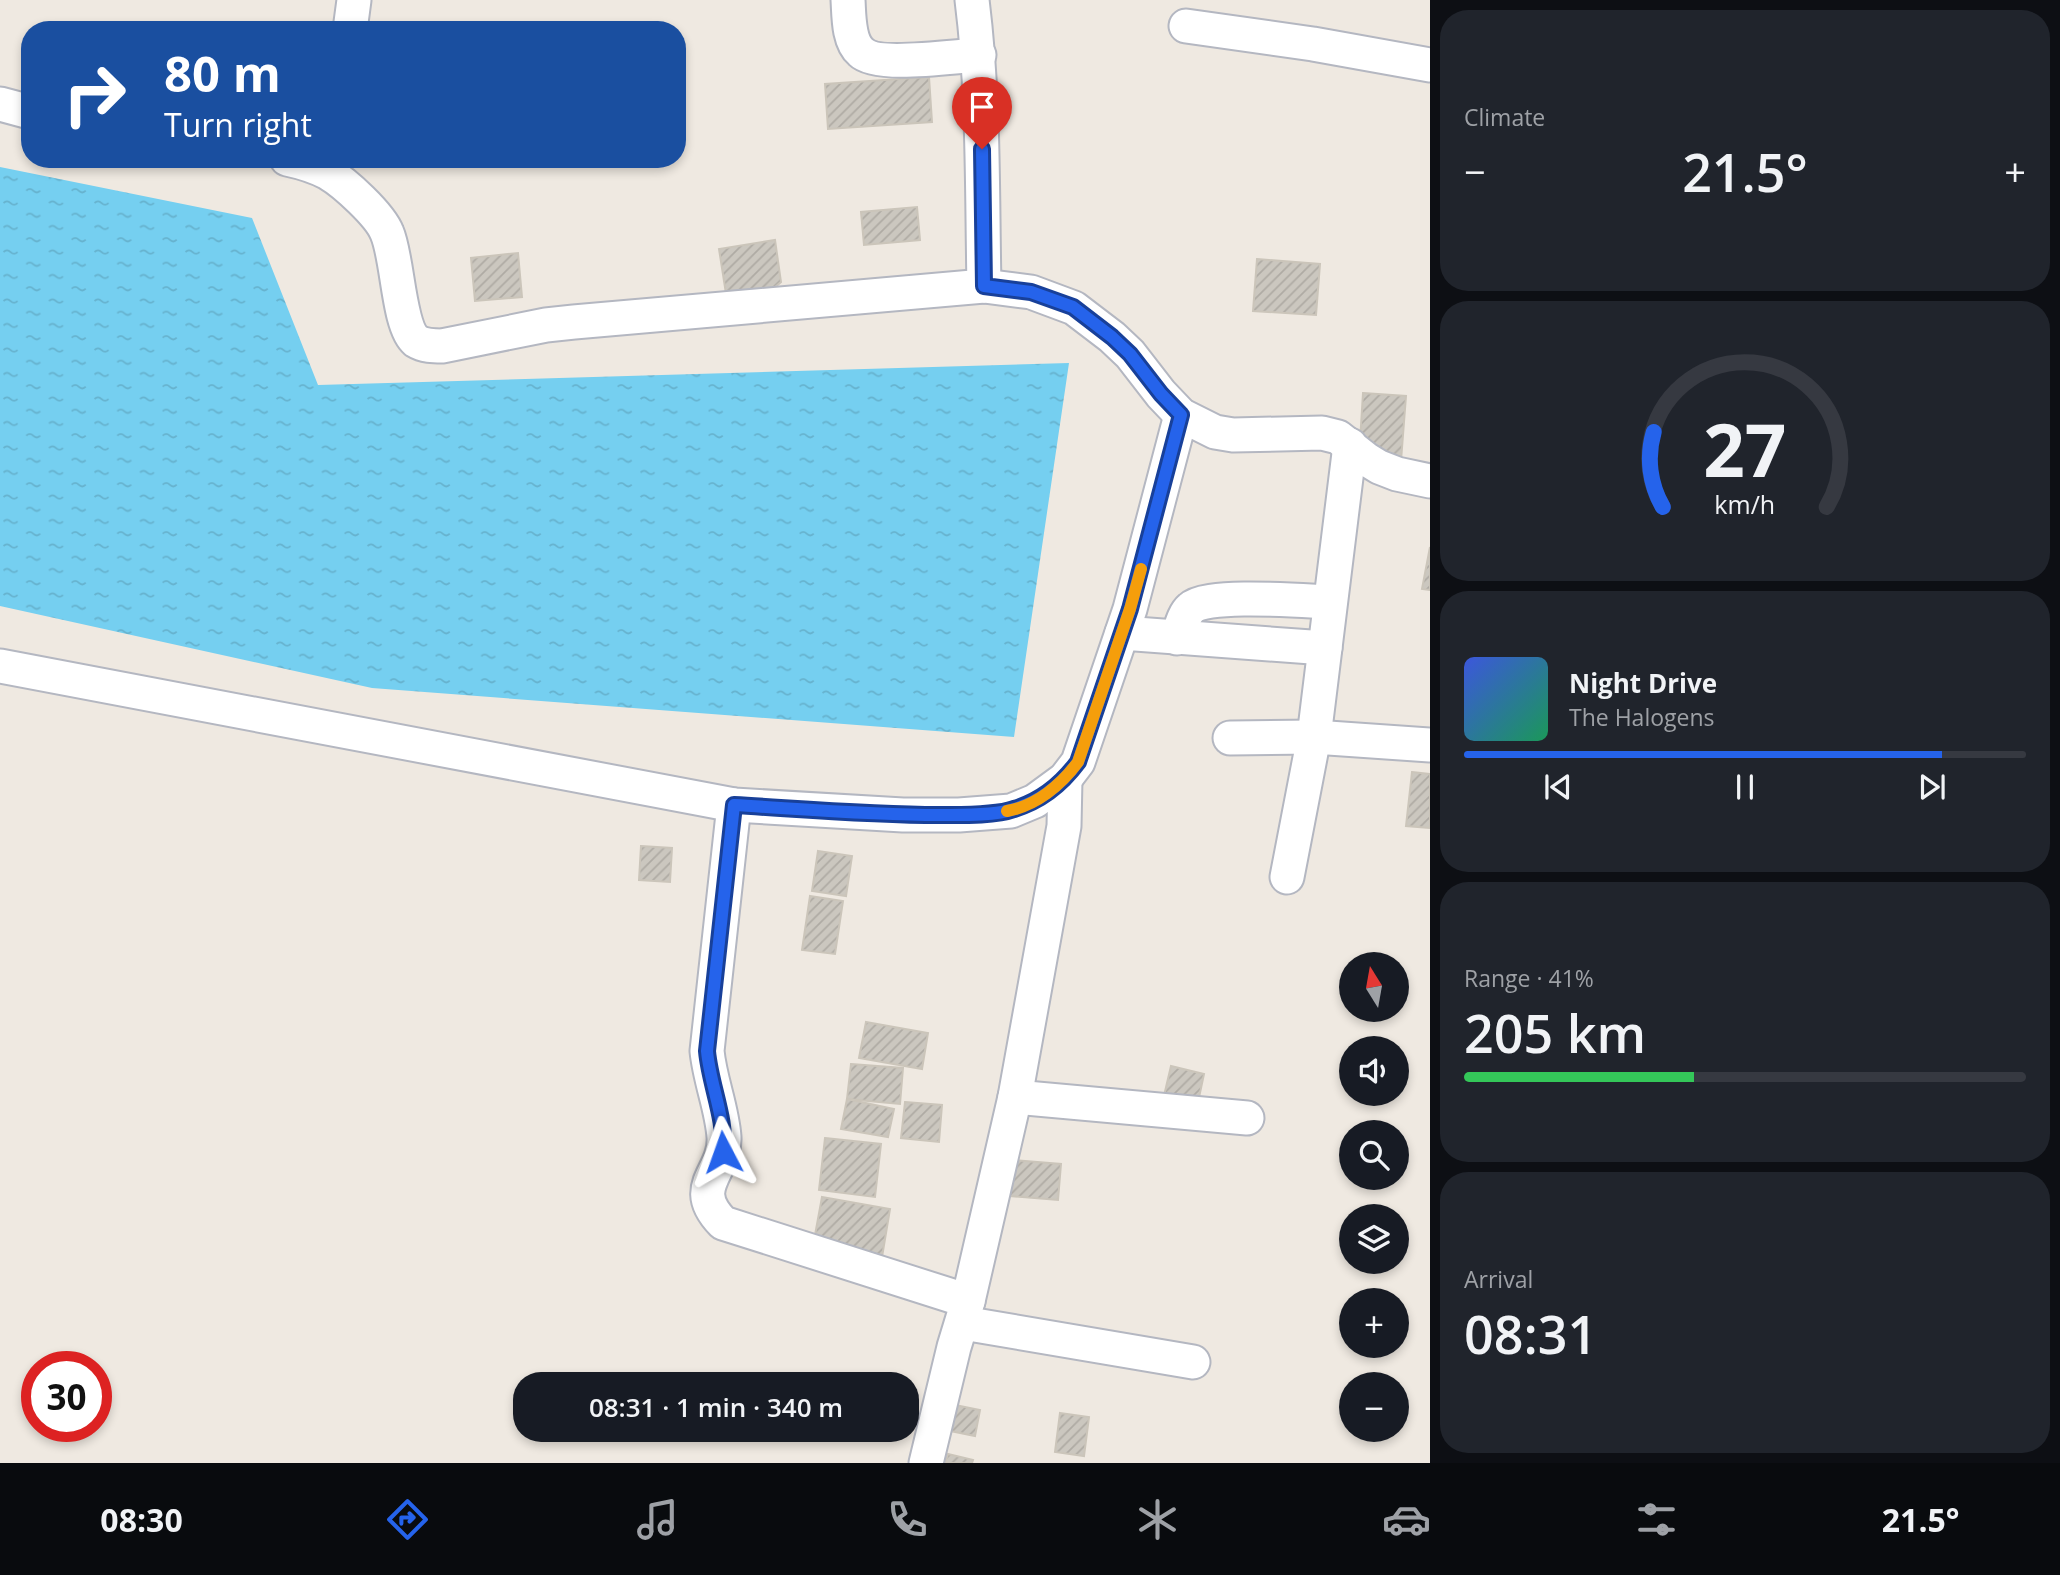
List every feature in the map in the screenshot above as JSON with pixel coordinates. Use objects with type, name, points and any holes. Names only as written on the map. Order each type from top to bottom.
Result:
[{"type":"street","points":[[351,21],[354,0]]},
{"type":"street","points":[[848,0],[853,38],[860,52],[874,59],[893,61],[979,55]]},
{"type":"street","points":[[972,0],[979,55],[984,286]]},
{"type":"street","points":[[1186,26],[1313,44],[1430,65]]},
{"type":"street","points":[[0,104],[21,110]]},
{"type":"street","points":[[331,168],[378,216],[387,231],[409,331],[416,341],[429,346],[442,346],[574,322],[984,286],[1031,292],[1073,307],[1130,354],[1181,415],[1215,432],[1233,435],[1322,433],[1338,437],[1379,467],[1430,481]]},
{"type":"street","points":[[0,666],[734,805],[904,815],[1011,811],[1035,801],[1065,779],[1078,762],[1122,634],[1181,415]]},
{"type":"street","points":[[1287,877],[1314,737],[1350,445]]},
{"type":"street","points":[[1177,638],[1191,607],[1210,600],[1330,602]]},
{"type":"street","points":[[1122,634],[1325,648]]},
{"type":"street","points":[[1230,738],[1314,737],[1430,745]]},
{"type":"street","points":[[926,1463],[965,1312],[1015,1097],[1064,826],[1065,779]]},
{"type":"street","points":[[734,805],[707,1051],[724,1139],[723,1152],[709,1184],[708,1204],[713,1213],[723,1223],[965,1312],[1193,1362]]},
{"type":"street","points":[[1015,1097],[1247,1118]]},
{"type":"water","points":[[0,167],[252,218],[318,385],[1069,363],[1014,737],[372,688],[0,606]]},
{"type":"building","points":[[929,77],[932,122],[828,129],[825,84]]},
{"type":"building","points":[[917,207],[920,240],[864,245],[861,212]]},
{"type":"building","points":[[775,240],[781,282],[767,294],[727,300],[719,249]]},
{"type":"building","points":[[518,253],[522,297],[475,301],[471,258]]},
{"type":"building","points":[[1257,259],[1320,264],[1316,315],[1253,311]]},
{"type":"building","points":[[1363,393],[1406,396],[1401,461],[1360,442]]},
{"type":"building","points":[[1430,547],[1430,590],[1422,589]]},
{"type":"building","points":[[1412,772],[1430,774],[1430,828],[1406,826]]},
{"type":"building","points":[[641,846],[672,848],[670,882],[639,880]]},
{"type":"building","points":[[818,851],[852,856],[846,896],[812,891]]},
{"type":"building","points":[[810,896],[843,901],[835,954],[802,950]]},
{"type":"building","points":[[866,1022],[928,1033],[922,1069],[859,1058]]},
{"type":"building","points":[[851,1064],[903,1068],[900,1104],[847,1099]]},
{"type":"building","points":[[1171,1066],[1204,1074],[1197,1107],[1163,1100]]},
{"type":"building","points":[[847,1099],[894,1109],[888,1137],[841,1129]]},
{"type":"building","points":[[905,1102],[942,1105],[939,1142],[901,1138]]},
{"type":"building","points":[[825,1138],[881,1144],[875,1197],[819,1190]]},
{"type":"building","points":[[1013,1160],[1061,1164],[1058,1200],[1010,1196]]},
{"type":"building","points":[[822,1197],[890,1209],[882,1257],[813,1246]]},
{"type":"building","points":[[955,1405],[980,1410],[975,1436],[950,1431]]},
{"type":"building","points":[[1060,1413],[1089,1417],[1084,1456],[1055,1452]]},
{"type":"building","points":[[948,1454],[973,1460],[972,1463],[945,1463]]},
{"type":"slow traffic","points":[[1007,811],[1035,801],[1065,779],[1078,762],[1141,569]]},
{"type":"route","points":[[723,1152],[724,1139],[707,1051],[734,805],[904,815],[959,815],[1011,811],[1035,801],[1065,779],[1078,762],[1130,609],[1150,537],[1181,415],[1130,354],[1073,307],[1031,292],[984,286],[982,149]]}]
